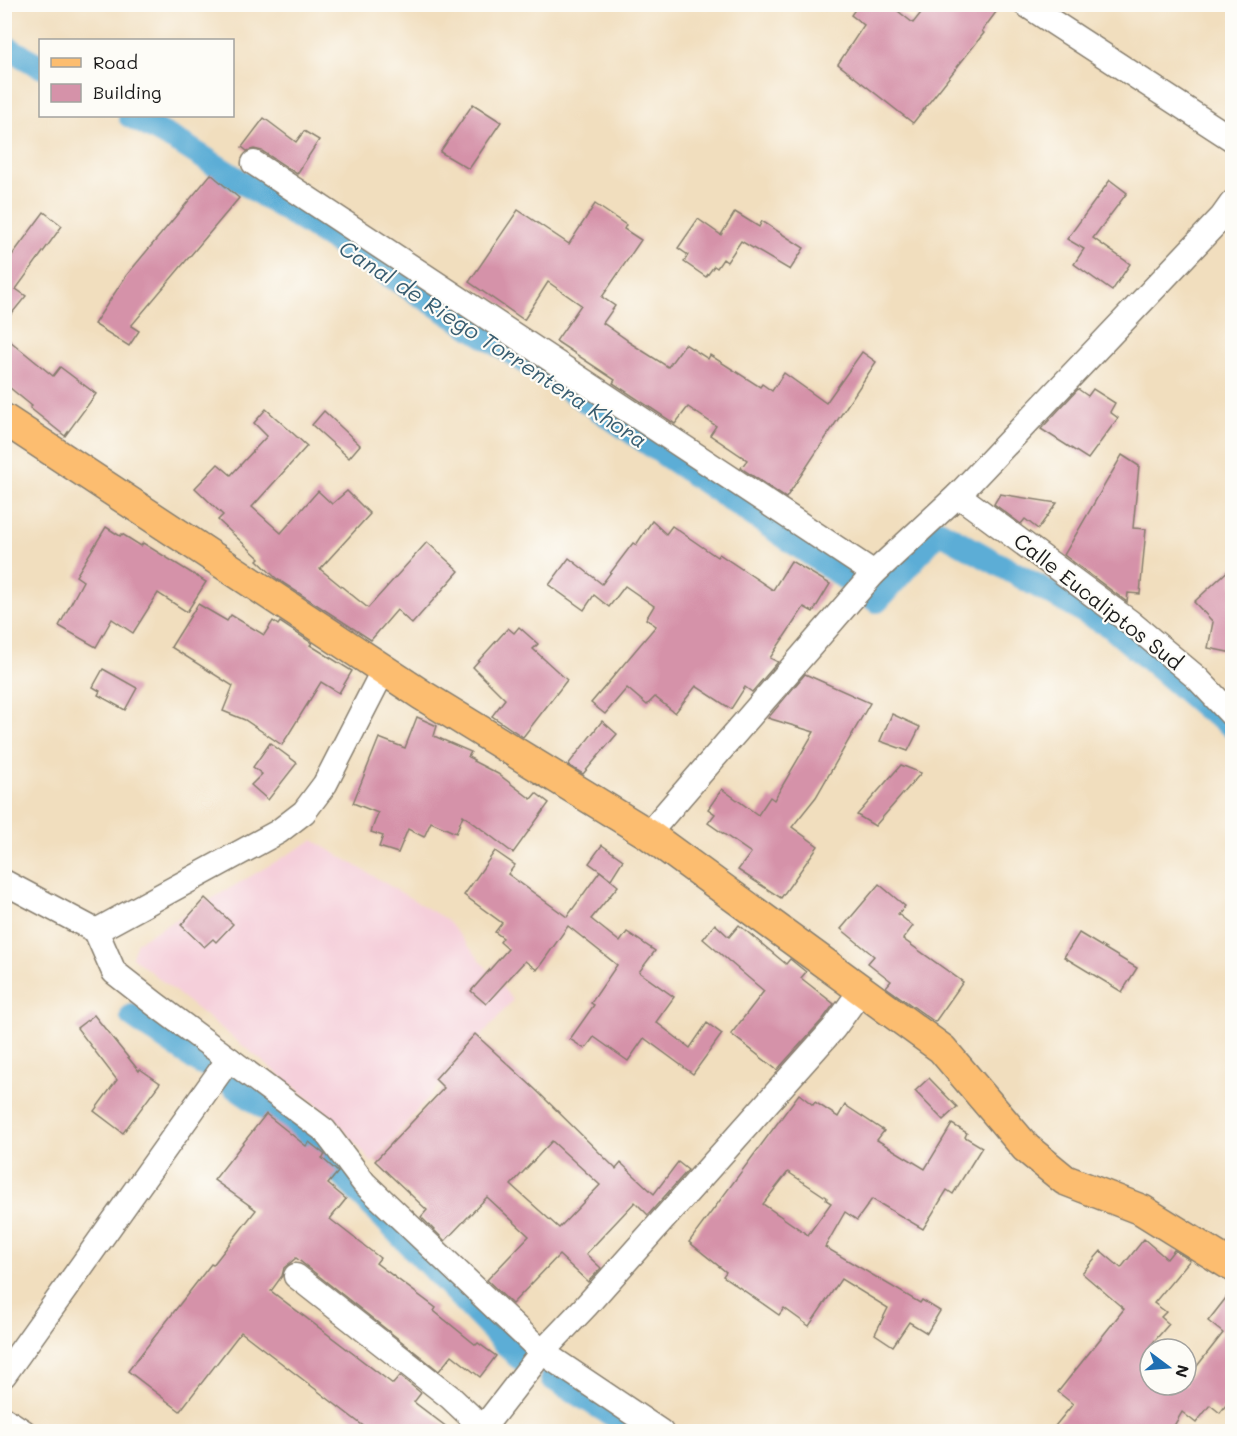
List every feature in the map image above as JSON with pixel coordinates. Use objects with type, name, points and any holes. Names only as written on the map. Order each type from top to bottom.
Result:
[{"type":"main road","points":[[4,420],[422,695],[648,834],[942,1049],[1026,1148],[1065,1180],[1142,1210],[1233,1266]]},
{"type":"street","points":[[1025,4],[1233,139]]},
{"type":"street","points":[[254,163],[874,573]]},
{"type":"street","points":[[648,834],[874,573],[957,495],[1233,203]]},
{"type":"street","name":"Calle Eucaliptos Sud","points":[[957,495],[1130,622],[1197,678],[1233,715]]},
{"type":"street","points":[[96,931],[278,832],[304,812],[325,784],[384,669]]},
{"type":"street","points":[[4,882],[96,931],[114,972],[324,1130],[364,1183],[542,1352],[661,1431]]},
{"type":"street","points":[[296,1276],[450,1397],[481,1430],[542,1352],[586,1306],[826,1036],[862,989]]},
{"type":"street","points":[[4,1375],[229,1059]]},
{"type":"street","points":[[4,1419],[24,1431]]},
{"type":"shaded area","points":[[313,840],[447,920],[513,1000],[372,1163],[336,1120],[132,957],[137,942]]},
{"type":"building","points":[[859,4],[889,4],[913,23],[928,4],[1002,4],[982,31],[984,33],[913,123],[838,64],[864,25],[851,15]]},
{"type":"building","points":[[473,104],[501,122],[469,169],[440,152]]},
{"type":"building","points":[[264,118],[296,142],[304,131],[319,140],[297,174],[262,151],[254,149],[247,151],[242,147]]},
{"type":"building","points":[[211,174],[239,198],[131,326],[139,331],[129,346],[94,324],[126,276]]},
{"type":"building","points":[[1110,180],[1127,193],[1093,238],[1130,264],[1112,291],[1074,264],[1084,249],[1067,239]]},
{"type":"building","points":[[595,204],[626,225],[624,229],[641,240],[602,297],[615,306],[603,323],[668,367],[685,344],[708,359],[710,355],[760,387],[762,384],[772,391],[784,373],[826,403],[862,352],[876,362],[786,498],[741,468],[747,460],[710,435],[716,426],[688,407],[675,424],[613,383],[615,380],[556,341],[581,305],[548,282],[524,320],[469,282],[518,210],[569,244]]},
{"type":"building","points":[[44,212],[62,226],[16,289],[26,296],[4,323],[4,266]]},
{"type":"building","points":[[735,212],[759,227],[762,221],[804,248],[790,270],[741,241],[727,262],[723,259],[717,268],[714,266],[706,277],[684,262],[688,255],[678,248],[698,219],[721,235]]},
{"type":"building","points":[[4,336],[53,376],[60,367],[96,394],[65,436],[30,408],[32,406],[4,383]]},
{"type":"building","points":[[1078,389],[1088,396],[1093,389],[1115,403],[1110,412],[1118,418],[1088,459],[1041,429]]},
{"type":"building","points":[[266,409],[307,446],[252,507],[281,533],[318,491],[332,504],[347,491],[370,514],[320,569],[368,608],[427,542],[459,571],[412,624],[397,610],[371,640],[277,579],[257,560],[259,558],[218,520],[223,515],[195,488],[218,464],[231,475],[267,436],[254,423]]},
{"type":"building","points":[[324,411],[360,445],[349,458],[312,425]]},
{"type":"building","points":[[1122,455],[1139,466],[1133,528],[1146,529],[1140,594],[1128,593],[1127,602],[1064,555]]},
{"type":"building","points":[[1000,494],[1057,503],[1038,529],[1025,519],[1021,524],[994,504]]},
{"type":"building","points":[[652,521],[666,534],[672,526],[717,557],[719,554],[773,590],[791,561],[830,584],[813,612],[804,607],[770,658],[778,662],[752,692],[745,687],[731,709],[696,686],[675,713],[655,697],[647,705],[627,688],[605,714],[591,703],[656,626],[646,619],[654,606],[625,586],[609,607],[594,595],[584,610],[549,585],[569,558],[602,584],[633,543],[636,545]]},
{"type":"building","points":[[106,527],[141,546],[143,543],[206,582],[187,612],[158,593],[133,633],[112,619],[96,647],[59,626],[83,581],[76,576]]},
{"type":"building","points":[[1233,566],[1233,590],[1229,609],[1233,610],[1233,653],[1208,648],[1213,622],[1194,602]]},
{"type":"building","points":[[198,604],[227,621],[231,615],[264,635],[273,621],[278,625],[280,622],[312,643],[310,645],[352,671],[339,693],[321,682],[282,745],[245,720],[223,711],[233,686],[171,647]]},
{"type":"building","points":[[519,627],[538,644],[533,649],[567,680],[523,737],[492,716],[505,699],[473,667],[508,628],[514,633]]},
{"type":"building","points":[[103,669],[137,688],[125,710],[98,695],[100,691],[93,687]]},
{"type":"building","points":[[805,674],[870,703],[816,797],[792,827],[818,846],[781,898],[738,870],[751,853],[708,823],[715,814],[708,809],[722,789],[758,815],[770,797],[774,800],[814,732],[768,718]]},
{"type":"building","points":[[892,714],[920,727],[908,751],[880,741]]},
{"type":"building","points":[[417,717],[437,726],[434,736],[471,752],[468,757],[473,761],[498,774],[531,799],[536,793],[549,803],[513,853],[463,815],[456,833],[431,822],[424,837],[408,829],[398,853],[379,847],[383,836],[371,832],[378,813],[353,803],[379,738],[405,748]]},
{"type":"building","points":[[602,721],[617,734],[583,774],[568,765]]},
{"type":"building","points":[[270,743],[297,763],[268,800],[251,785],[262,774],[253,767]]},
{"type":"building","points":[[901,765],[921,773],[875,826],[857,815]]},
{"type":"building","points":[[602,845],[623,860],[611,879],[589,863]]},
{"type":"building","points":[[495,851],[515,865],[508,874],[567,917],[600,871],[618,886],[591,919],[620,942],[627,932],[655,951],[639,972],[674,997],[656,1022],[690,1048],[707,1023],[722,1034],[693,1074],[644,1038],[628,1061],[594,1037],[585,1049],[570,1039],[594,1005],[591,1003],[617,965],[568,926],[537,970],[525,961],[486,1004],[471,991],[508,949],[500,942],[503,938],[495,932],[502,923],[464,895]]},
{"type":"building","points":[[879,884],[905,906],[898,914],[913,926],[903,939],[963,982],[935,1022],[886,987],[891,981],[868,963],[874,956],[841,929]]},
{"type":"building","points":[[205,898],[233,924],[216,942],[213,939],[204,947],[181,925]]},
{"type":"building","points":[[715,924],[729,937],[739,925],[786,964],[790,959],[806,972],[801,978],[834,1004],[777,1070],[731,1034],[764,991],[703,939]]},
{"type":"building","points":[[1079,933],[1137,968],[1122,992],[1064,957]]},
{"type":"building","points":[[94,1015],[139,1071],[140,1069],[160,1083],[123,1133],[94,1111],[117,1080],[77,1028]]},
{"type":"building","points":[[475,1034],[616,1169],[621,1163],[654,1194],[678,1162],[688,1170],[648,1215],[635,1202],[586,1254],[601,1268],[588,1282],[559,1255],[512,1304],[487,1280],[529,1236],[487,1197],[445,1241],[421,1217],[427,1210],[375,1161],[444,1088],[435,1079]],"holes":[[[552,1141],[600,1185],[559,1228],[511,1185]]]},
{"type":"building","points":[[929,1078],[957,1107],[943,1120],[915,1091]]},
{"type":"building","points":[[799,1094],[813,1105],[815,1102],[838,1117],[845,1105],[884,1131],[877,1140],[925,1169],[952,1124],[967,1133],[965,1137],[982,1147],[953,1194],[947,1190],[923,1229],[872,1199],[857,1220],[845,1212],[825,1247],[920,1303],[922,1300],[940,1311],[927,1333],[909,1322],[893,1346],[875,1334],[888,1308],[841,1279],[809,1326],[784,1308],[779,1315],[723,1276],[726,1272],[689,1242]],"holes":[[[788,1172],[827,1198],[826,1200],[831,1203],[808,1235],[763,1204]]]},
{"type":"building","points":[[266,1114],[306,1146],[309,1142],[323,1153],[325,1155],[322,1158],[338,1172],[328,1184],[346,1199],[330,1219],[380,1258],[376,1263],[436,1308],[434,1311],[476,1345],[478,1343],[496,1356],[480,1377],[452,1355],[439,1371],[296,1258],[284,1268],[282,1276],[271,1291],[393,1384],[400,1376],[421,1393],[414,1402],[452,1431],[370,1431],[241,1332],[180,1411],[128,1371],[256,1210],[214,1180]]},
{"type":"building","points":[[1144,1239],[1167,1259],[1174,1250],[1190,1260],[1154,1303],[1166,1312],[1161,1317],[1169,1324],[1158,1337],[1138,1337],[1138,1397],[1198,1397],[1198,1365],[1223,1333],[1208,1321],[1233,1289],[1233,1396],[1220,1413],[1210,1405],[1196,1423],[1182,1412],[1171,1431],[1051,1431],[1073,1404],[1058,1392],[1124,1309],[1082,1273],[1101,1251],[1121,1268]]},
{"type":"waterway","name":"Canal de Riego Torrentera Khora","points":[[4,46],[39,65]]},
{"type":"waterway","name":"Canal de Riego Torrentera Khora","points":[[132,117],[182,144],[573,392],[851,582]]},
{"type":"waterway","name":"Canal de Riego Torrentera Khora","points":[[866,593],[877,601],[939,531],[1111,627],[1204,707],[1232,726]]},
{"type":"waterway","name":"Canal de Riego Torrentera Khora","points":[[132,1016],[202,1064]]},
{"type":"waterway","name":"Canal de Riego Torrentera Khora","points":[[233,1086],[314,1142],[342,1175],[523,1360]]},
{"type":"waterway","name":"Canal de Riego Torrentera Khora","points":[[552,1378],[640,1432]]}]
